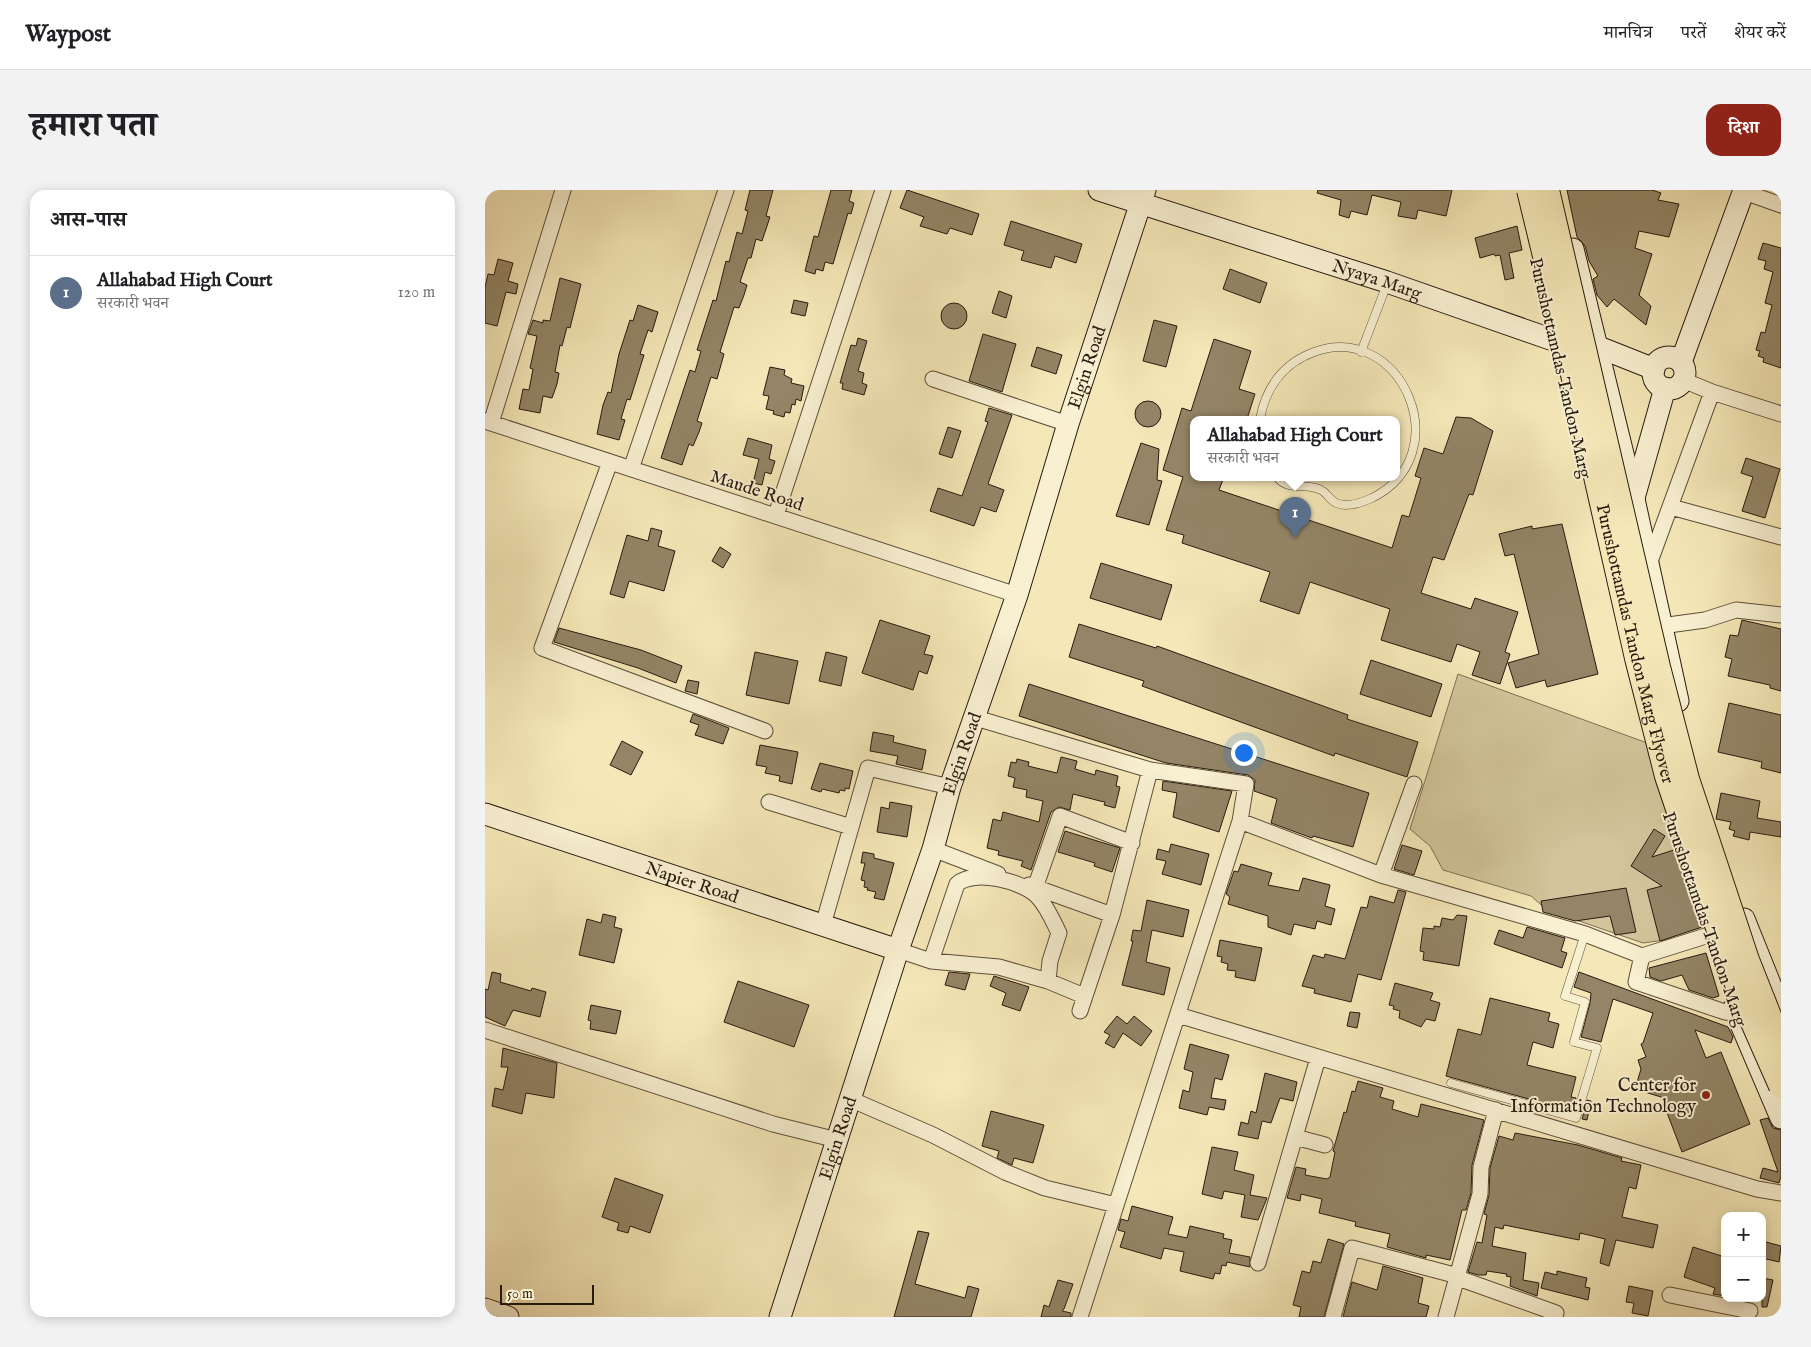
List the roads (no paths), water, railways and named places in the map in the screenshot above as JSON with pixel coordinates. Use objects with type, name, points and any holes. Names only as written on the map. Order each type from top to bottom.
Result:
[{"type":"main road","name":"Purushottamdas Tandon Marg Flyover","points":[[1529,190],[1563,326],[1637,658],[1667,776],[1740,993],[1781,1086]]},
{"type":"main road","name":"Purushottamdas Tandon Marg Flyover","points":[[1547,190],[1658,667],[1687,779],[1747,960],[1781,1046]]},
{"type":"street","points":[[488,422],[563,190]]},
{"type":"street","points":[[631,469],[726,190]]},
{"type":"street","points":[[776,516],[883,190]]},
{"type":"street","name":"Nyaya Marg","points":[[1099,190],[1143,197],[1556,340],[1596,346],[1654,369],[1655,380],[1675,372]]},
{"type":"street","name":"Purushottamdas Tandon Marg","points":[[1519,190],[1556,340],[1619,629],[1654,769],[1737,1014],[1781,1118]]},
{"type":"street","points":[[1559,190],[1634,499],[1694,770],[1745,922],[1781,1011],[1737,1014],[1636,982],[1642,956]]},
{"type":"street","points":[[1634,499],[1675,372],[1740,191],[1781,205]]},
{"type":"street","name":"Elgin Road","points":[[780,1317],[898,950],[933,849],[950,787],[976,718],[1017,595],[1068,424],[1143,197]]},
{"type":"street","points":[[1675,372],[1712,392],[1781,414]]},
{"type":"street","points":[[933,379],[1068,424]]},
{"type":"street","points":[[1648,567],[1712,392]]},
{"type":"street","name":"Maude Road","points":[[488,422],[1017,595]]},
{"type":"street","points":[[609,462],[542,648],[765,731]]},
{"type":"street","points":[[1671,507],[1781,537]]},
{"type":"street","points":[[1661,626],[1705,620],[1736,610],[1781,616]]},
{"type":"street","points":[[976,718],[1150,770],[1246,784],[1240,821],[1080,1317]]},
{"type":"street","points":[[823,925],[868,768],[950,787]]},
{"type":"street","points":[[898,950],[931,961],[999,967],[1047,981],[1082,1003],[1112,915],[1150,770]]},
{"type":"street","points":[[1381,875],[1414,784]]},
{"type":"street","points":[[769,802],[851,827]]},
{"type":"street","name":"Napier Road","points":[[485,814],[898,950]]},
{"type":"street","points":[[1035,888],[1060,816],[1132,843]]},
{"type":"street","points":[[1240,821],[1381,875],[1585,934],[1642,956],[1711,936],[1745,922]]},
{"type":"street","points":[[933,849],[1112,915]]},
{"type":"street","points":[[931,961],[957,884],[964,878],[987,876],[1018,886],[1037,896],[1051,916],[1059,934],[1050,961],[1047,981]]},
{"type":"street","points":[[1178,1015],[1757,1189],[1781,1193]]},
{"type":"street","points":[[485,1030],[773,1124],[837,1140]]},
{"type":"street","points":[[1258,1263],[1318,1058]]},
{"type":"street","points":[[850,1099],[933,1135],[1005,1172],[1045,1188],[1116,1205]]},
{"type":"street","points":[[1446,1317],[1480,1194],[1481,1167],[1496,1110]]},
{"type":"street","points":[[1295,1137],[1325,1145]]},
{"type":"street","points":[[1333,1317],[1352,1248],[1458,1277],[1556,1313]]},
{"type":"street","points":[[1670,1295],[1750,1315]]},
{"type":"street","points":[[485,1310],[508,1317]]},
{"type":"lane","points":[[1361,352],[1387,282]]},
{"type":"lane","points":[[1261,416],[1263,403],[1271,384],[1285,368],[1301,357],[1321,350],[1334,349],[1361,352],[1376,358],[1389,368],[1409,394],[1416,425],[1410,457],[1400,474]]},
{"type":"lane","points":[[1282,481],[1287,485],[1313,486],[1325,492],[1335,502],[1348,505],[1364,501],[1379,494],[1393,481]]},
{"type":"lane","points":[[1451,1083],[1576,1118],[1597,1048],[1574,1042],[1585,1002],[1565,996],[1585,934]]},
{"type":"place","name":"Allahabad High Court","points":[[1295,538]]},
{"type":"place","name":"Center for Information Technology","points":[[1706,1095]]}]
